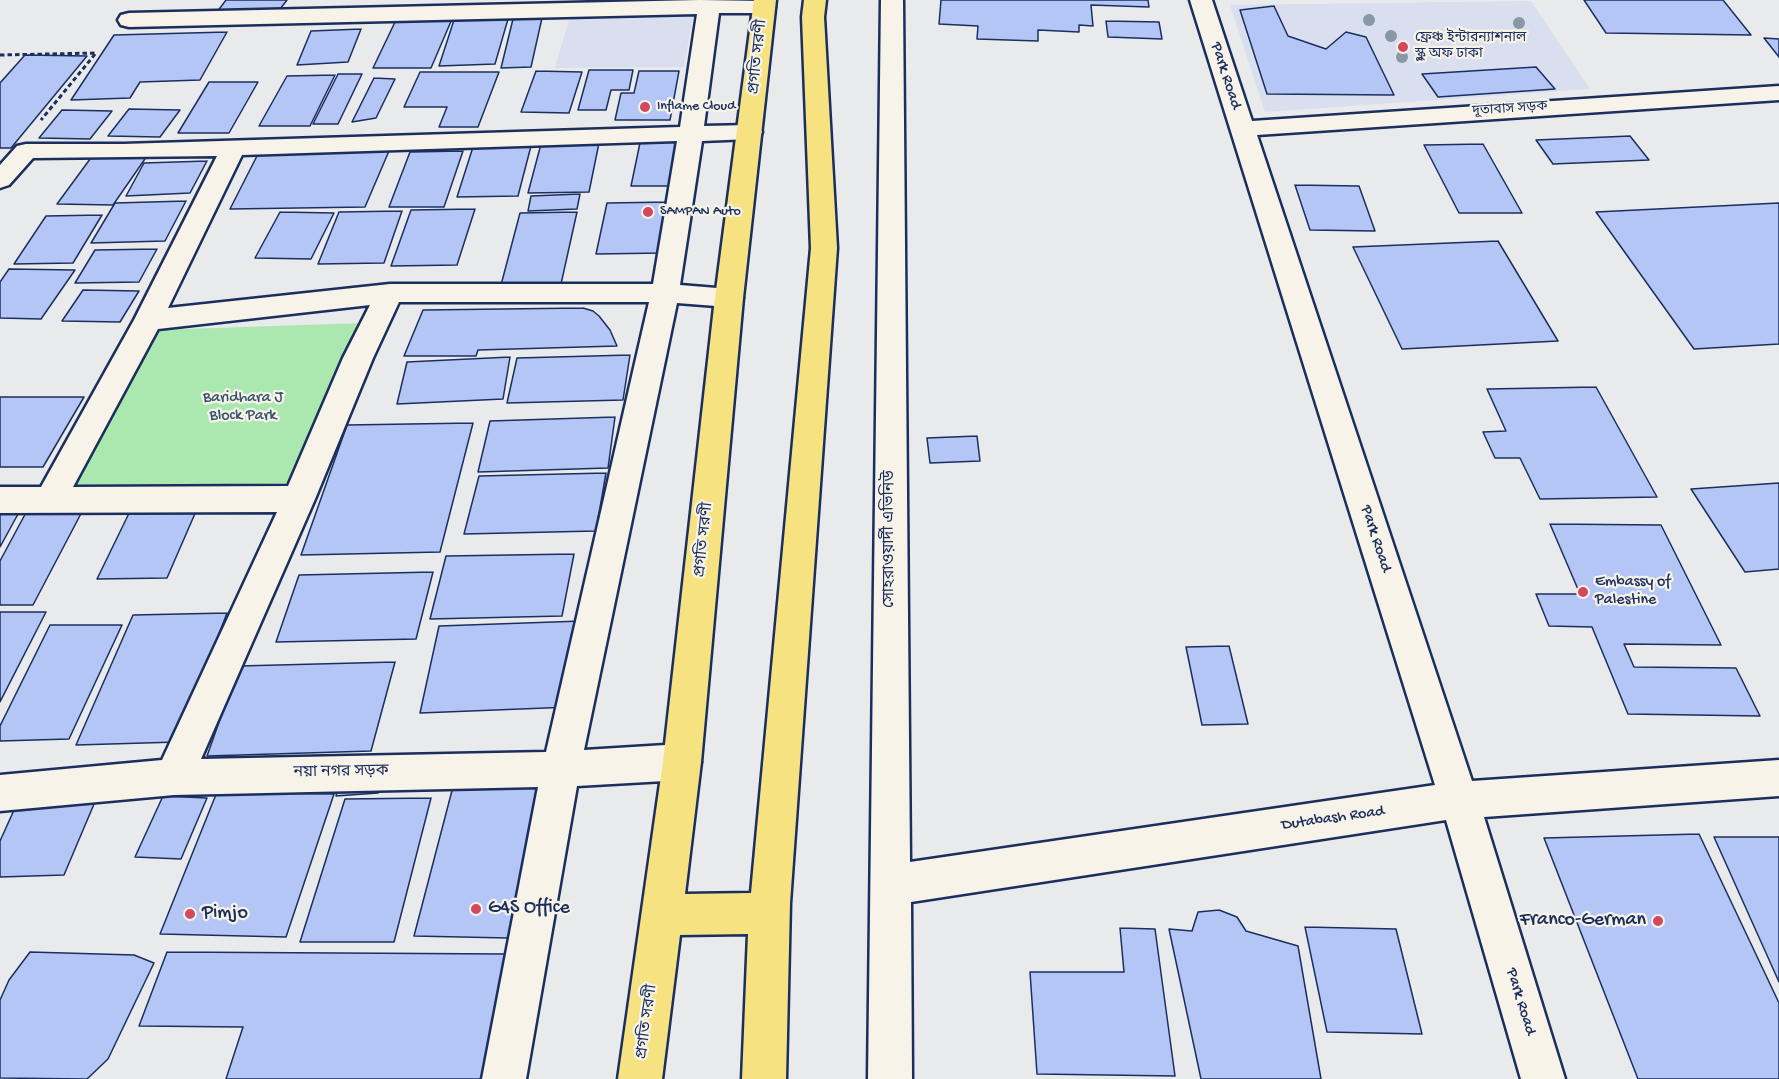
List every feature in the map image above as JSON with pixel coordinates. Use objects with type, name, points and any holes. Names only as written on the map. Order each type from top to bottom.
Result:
[{"type":"main road","points":[[764,1079],[770,913],[824,248],[813,17],[815,0]]},
{"type":"main road","name":"প্রগতি সরণী","points":[[640,1079],[682,762],[729,298],[765,4]]},
{"type":"main road","points":[[662,915],[770,913]]},
{"type":"street","name":"সোহরাওয়ার্দী এভিনিউ","points":[[890,1079],[892,0]]},
{"type":"street","name":"Park Road","points":[[1201,0],[1460,800],[1543,1079]]},
{"type":"street","points":[[129,20],[709,3],[765,4]]},
{"type":"street","points":[[504,1079],[561,769],[665,293],[709,3]]},
{"type":"street","name":"দূতাবাস সড়ক","points":[[1242,129],[1779,93]]},
{"type":"street","points":[[0,180],[26,151],[750,132]]},
{"type":"street","points":[[51,499],[148,320],[234,147]]},
{"type":"street","points":[[148,320],[390,293],[665,293],[729,298]]},
{"type":"street","points":[[174,777],[299,499],[358,358],[390,293]]},
{"type":"street","points":[[0,500],[299,499]]},
{"type":"street","name":"নয়া নগর সড়ক","points":[[0,793],[174,777],[561,769],[682,762]]},
{"type":"street","name":"Dutabash Road","points":[[890,885],[1460,800],[1779,778]]},
{"type":"path","points":[[0,55],[96,54],[20,144],[26,151]]},
{"type":"shaded area","name":"ফ্রেঞ্চ ইন্টারন্যাশনাল স্কুল অফ ঢাকা","points":[[1531,1],[1590,89],[1265,112],[1230,5]]},
{"type":"shaded area","points":[[693,15],[684,67],[555,68],[570,16]]},
{"type":"green space","name":"Baridhara J Block Park","points":[[364,323],[298,491],[61,488],[155,330]]},
{"type":"building","points":[[226,0],[287,0],[277,13],[217,12]]},
{"type":"building","points":[[941,0],[1148,0],[1149,7],[1091,5],[1093,26],[1079,25],[1079,32],[1038,30],[1038,41],[977,39],[978,26],[939,24]]},
{"type":"building","points":[[1584,0],[1723,0],[1751,35],[1606,33]]},
{"type":"building","points":[[1274,6],[1288,36],[1326,49],[1346,32],[1366,37],[1394,95],[1267,94],[1240,10]]},
{"type":"building","points":[[542,18],[531,67],[501,68],[513,19]]},
{"type":"building","points":[[452,19],[431,68],[373,68],[396,20]]},
{"type":"building","points":[[508,19],[495,64],[439,66],[454,20]]},
{"type":"building","points":[[1106,21],[1159,22],[1162,39],[1108,37]]},
{"type":"building","points":[[361,29],[348,62],[297,65],[311,31]]},
{"type":"building","points":[[227,32],[200,80],[140,82],[130,98],[71,100],[114,35]]},
{"type":"building","points":[[1764,38],[1779,39],[1779,57]]},
{"type":"building","points":[[25,55],[87,56],[11,148],[0,148],[0,83]]},
{"type":"building","points":[[1536,67],[1555,89],[1438,97],[1422,74]]},
{"type":"building","points":[[589,70],[633,70],[629,90],[611,90],[606,110],[578,110]]},
{"type":"building","points":[[536,71],[582,72],[569,113],[521,112]]},
{"type":"building","name":"Inflame Cloud","points":[[639,71],[679,71],[670,120],[615,120],[621,93],[634,93]]},
{"type":"building","points":[[420,72],[499,72],[478,127],[439,127],[447,107],[404,107]]},
{"type":"building","points":[[338,74],[362,74],[338,124],[313,124]]},
{"type":"building","points":[[335,75],[310,126],[259,126],[287,76]]},
{"type":"building","points":[[374,78],[395,79],[376,118],[352,122]]},
{"type":"building","points":[[209,82],[258,82],[229,133],[178,133]]},
{"type":"building","points":[[129,109],[180,110],[160,137],[108,136]]},
{"type":"building","points":[[62,110],[112,111],[90,139],[39,138]]},
{"type":"building","points":[[1630,136],[1649,160],[1553,164],[1536,140]]},
{"type":"building","points":[[641,138],[683,138],[674,186],[631,186]]},
{"type":"building","points":[[599,143],[589,192],[528,193],[541,144]]},
{"type":"building","points":[[1483,144],[1522,213],[1459,213],[1424,145]]},
{"type":"building","points":[[531,146],[518,196],[457,197],[473,147]]},
{"type":"building","points":[[389,151],[365,207],[230,209],[259,152]]},
{"type":"building","points":[[463,151],[444,207],[389,207],[410,152]]},
{"type":"building","points":[[93,155],[147,156],[113,205],[57,204]]},
{"type":"building","points":[[207,161],[190,193],[126,196],[144,163]]},
{"type":"building","points":[[1295,185],[1359,186],[1375,231],[1310,230]]},
{"type":"building","points":[[580,194],[577,209],[528,211],[531,196]]},
{"type":"building","points":[[186,201],[165,241],[91,243],[115,203]]},
{"type":"building","points":[[670,202],[663,253],[596,254],[607,203]]},
{"type":"building","points":[[1779,203],[1779,344],[1694,349],[1596,212]]},
{"type":"building","points":[[475,209],[457,265],[391,266],[411,210]]},
{"type":"building","points":[[402,211],[384,263],[318,264],[339,212]]},
{"type":"building","points":[[280,212],[334,213],[311,259],[255,258]]},
{"type":"building","points":[[577,212],[561,284],[501,285],[520,213]]},
{"type":"building","points":[[102,215],[73,263],[14,264],[46,216]]},
{"type":"building","points":[[1498,241],[1558,341],[1402,349],[1353,247]]},
{"type":"building","points":[[157,249],[139,282],[75,283],[95,250]]},
{"type":"building","points":[[9,269],[75,270],[41,319],[0,318],[0,282]]},
{"type":"building","points":[[83,290],[139,291],[120,322],[62,321]]},
{"type":"building","points":[[583,308],[599,316],[610,330],[617,346],[478,350],[476,356],[404,356],[423,310]]},
{"type":"building","points":[[630,355],[623,400],[507,403],[517,358]]},
{"type":"building","points":[[510,357],[503,399],[397,404],[407,362]]},
{"type":"building","points":[[1596,387],[1657,497],[1540,499],[1520,458],[1495,458],[1483,432],[1506,431],[1487,389]]},
{"type":"building","points":[[0,397],[84,397],[43,467],[0,467]]},
{"type":"building","points":[[615,417],[608,468],[478,472],[490,421]]},
{"type":"building","points":[[473,423],[440,552],[301,555],[347,425]]},
{"type":"building","points":[[977,436],[980,461],[930,463],[927,438]]},
{"type":"building","points":[[606,473],[596,531],[464,534],[479,476]]},
{"type":"building","points":[[1779,483],[1779,569],[1745,572],[1691,489]]},
{"type":"building","points":[[200,502],[167,578],[97,579],[134,503]]},
{"type":"building","points":[[23,505],[0,547],[0,506]]},
{"type":"building","points":[[85,506],[33,605],[0,605],[0,561],[29,507]]},
{"type":"building","points":[[1550,524],[1661,525],[1721,645],[1624,644],[1634,667],[1736,668],[1760,716],[1628,714],[1592,627],[1549,626],[1536,594],[1580,594]]},
{"type":"building","points":[[574,554],[562,616],[430,619],[446,556]]},
{"type":"building","points":[[433,572],[416,639],[276,642],[299,575]]},
{"type":"building","points":[[0,612],[46,612],[0,702]]},
{"type":"building","points":[[227,613],[178,742],[76,745],[133,615]]},
{"type":"building","points":[[582,621],[571,707],[420,713],[439,626]]},
{"type":"building","points":[[50,625],[122,625],[69,739],[0,741],[0,726]]},
{"type":"building","points":[[1229,646],[1248,724],[1202,725],[1186,647]]},
{"type":"building","points":[[395,662],[371,751],[207,756],[239,666]]},
{"type":"building","points":[[381,778],[378,793],[336,796],[339,781]]},
{"type":"building","points":[[455,779],[540,781],[508,938],[414,936]]},
{"type":"building","points":[[217,792],[334,794],[286,937],[160,934]]},
{"type":"building","points":[[163,796],[207,798],[181,859],[135,857]]},
{"type":"building","points":[[97,797],[64,875],[0,877],[0,841],[19,799]]},
{"type":"building","points":[[431,798],[394,942],[300,942],[345,799]]},
{"type":"building","name":"Franco-German","points":[[1699,834],[1779,1003],[1779,1079],[1638,1079],[1544,838]]},
{"type":"building","points":[[1714,837],[1779,837],[1779,982]]},
{"type":"building","points":[[1219,910],[1237,917],[1246,931],[1298,946],[1321,1079],[1201,1079],[1169,929],[1192,931],[1198,912]]},
{"type":"building","points":[[1305,927],[1396,929],[1422,1034],[1327,1032]]},
{"type":"building","points":[[1120,928],[1155,929],[1175,1076],[1037,1074],[1030,972],[1124,972]]},
{"type":"building","points":[[30,952],[134,955],[154,963],[108,1059],[87,1079],[0,1078],[0,1000],[9,980]]},
{"type":"building","points":[[167,952],[507,954],[481,1079],[226,1079],[243,1027],[139,1026]]},
{"type":"place","name":"ফ্রেঞ্চ ইন্টারন্যাশনাল স্কুল অফ ঢাকা","points":[[1403,47]]},
{"type":"place","name":"Inflame Cloud","points":[[645,107]]},
{"type":"place","name":"SAMPAN Auto","points":[[648,212]]},
{"type":"place","name":"Embassy of Palestine","points":[[1583,592]]},
{"type":"place","name":"G4S Office","points":[[476,909]]},
{"type":"place","name":"Pimjo","points":[[190,914]]},
{"type":"place","name":"Franco-German","points":[[1658,921]]}]
